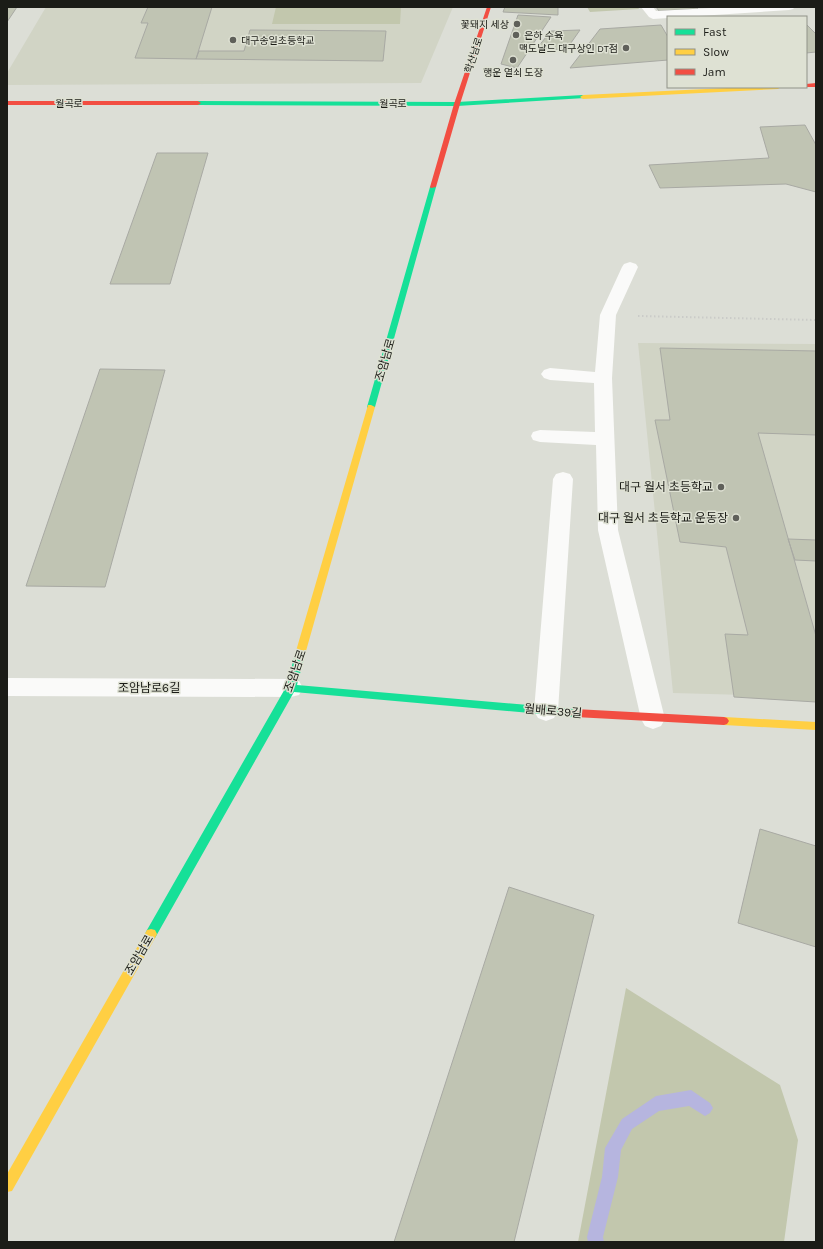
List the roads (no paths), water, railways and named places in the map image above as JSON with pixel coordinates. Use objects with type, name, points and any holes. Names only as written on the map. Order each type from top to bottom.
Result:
[{"type":"main road","name":"학산남로","points":[[457,104],[489,7]]},
{"type":"main road","name":"월곡로","points":[[7,103],[457,104],[759,88]]},
{"type":"main road","name":"조암남로","points":[[7,1186],[291,688],[457,104]]},
{"type":"main road","name":"월배로39길","points":[[291,688],[653,719],[816,726]]},
{"type":"street","points":[[647,7],[653,15],[789,7]]},
{"type":"street","points":[[630,268],[608,315],[603,378],[608,530],[653,719]]},
{"type":"street","points":[[550,374],[603,378]]},
{"type":"street","points":[[540,436],[605,439]]},
{"type":"street","points":[[546,710],[563,479]]},
{"type":"street","name":"조암남로6길","points":[[7,687],[291,688]]},
{"type":"waterway","points":[[596,1242],[595,1237],[610,1177],[613,1148],[627,1124],[656,1104],[691,1098],[705,1108]]},
{"type":"place","name":"꽃돼지 세상","points":[[517,24]]},
{"type":"place","name":"은하 수육","points":[[516,35]]},
{"type":"place","name":"대구송일초등학교","points":[[233,40]]},
{"type":"place","name":"맥도날드 대구상인 DT점","points":[[626,48]]},
{"type":"place","name":"행운 열쇠 도장","points":[[513,60]]},
{"type":"place","name":"대구 월서 초등학교","points":[[721,487]]},
{"type":"place","name":"대구 월서 초등학교 운동장","points":[[736,518]]}]
